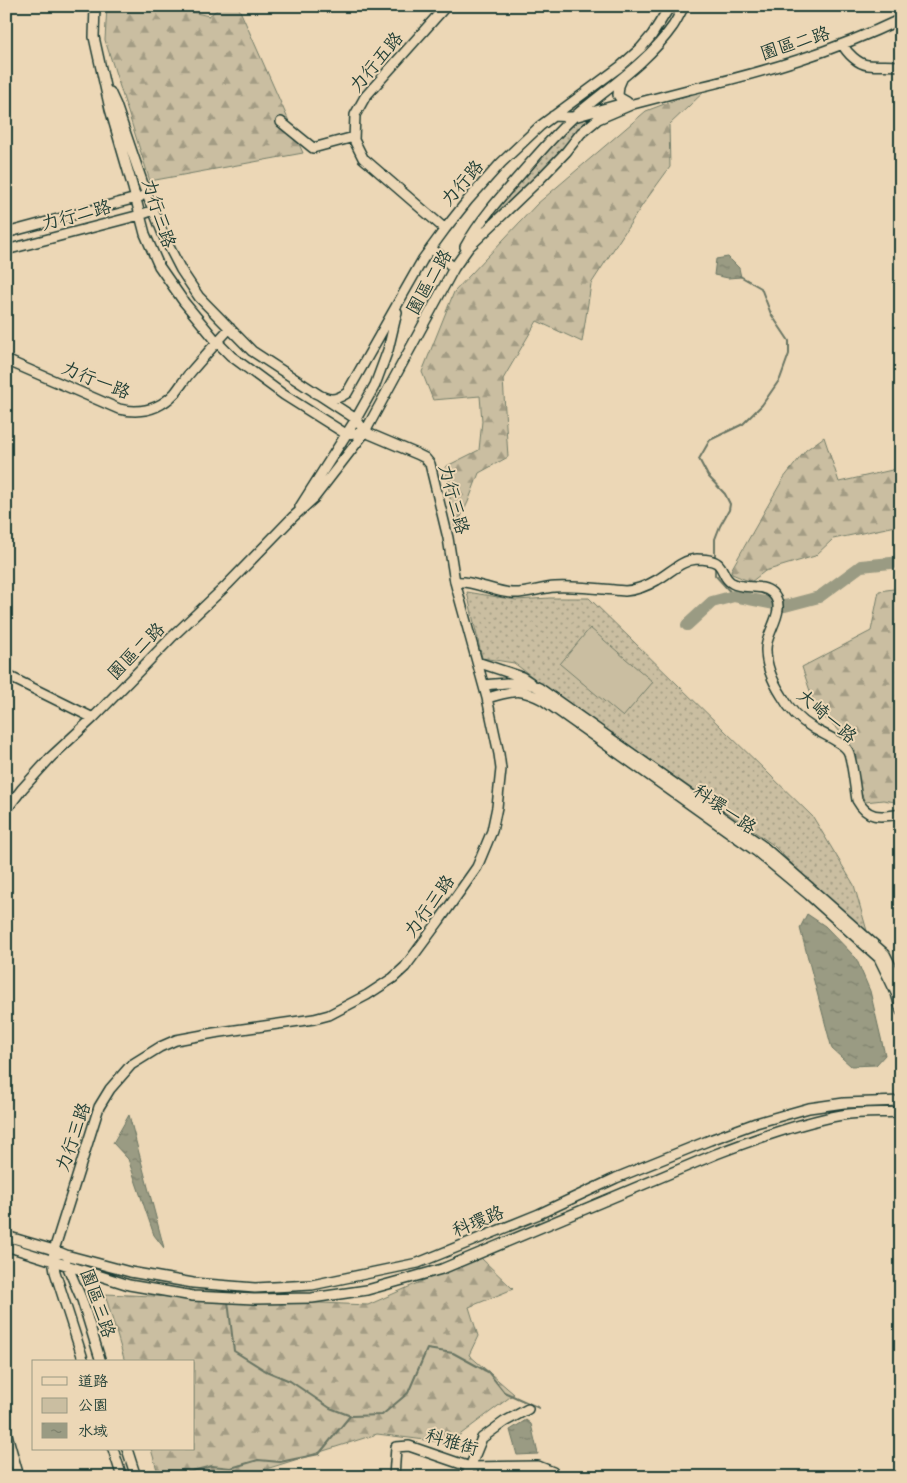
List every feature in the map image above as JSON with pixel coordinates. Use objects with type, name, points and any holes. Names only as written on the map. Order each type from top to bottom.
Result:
[{"type":"street","name":"力行三路","points":[[53,1260],[54,1250],[99,1107],[110,1089],[131,1066],[160,1047],[176,1040],[314,1019],[329,1015],[367,996],[393,978],[405,966],[440,921],[477,867],[492,832],[498,807],[501,769],[500,754],[484,685],[455,582],[448,538],[430,464],[425,458],[417,454],[365,432],[346,434],[277,390],[231,356],[184,302],[159,266],[145,234],[110,109],[94,37],[95,6]]},
{"type":"street","name":"力行五路","points":[[354,138],[355,115],[365,97],[446,6]]},
{"type":"street","name":"力行路","points":[[315,392],[336,400],[347,393],[399,301],[444,229],[501,163],[533,132],[622,66],[652,35],[670,6]]},
{"type":"street","points":[[431,248],[454,268],[472,234],[492,207],[551,139],[574,116],[622,79],[659,44],[674,26],[684,6]]},
{"type":"street","name":"園區二路","points":[[6,810],[51,757],[93,718],[314,498],[365,432],[454,268],[469,247],[541,178],[581,133],[598,120],[632,104],[786,65],[843,45],[901,19]]},
{"type":"street","points":[[843,45],[850,55],[866,65],[901,66]]},
{"type":"street","name":"力行三路","points":[[104,79],[116,105],[144,187],[165,239],[181,270],[200,297],[252,351],[356,419],[365,432]]},
{"type":"street","points":[[622,79],[618,95],[627,102]]},
{"type":"street","name":"園區二路","points":[[553,116],[574,116],[627,102],[695,88]]},
{"type":"street","points":[[281,122],[313,148],[354,138],[363,158],[444,229]]},
{"type":"street","name":"力行二路","points":[[6,233],[148,195]]},
{"type":"street","name":"力行二路","points":[[6,250],[154,210]]},
{"type":"street","name":"園區二路","points":[[293,517],[356,419],[375,385],[388,350],[399,301]]},
{"type":"street","name":"力行一路","points":[[6,360],[118,409],[132,412],[148,410],[163,404],[175,392],[230,328]]},
{"type":"street","name":"大崎一路","points":[[455,582],[464,581],[492,590],[514,593],[562,587],[625,591],[643,587],[659,579],[679,565],[696,559],[714,562],[719,565],[724,575],[733,584],[764,588],[776,598],[778,610],[774,625],[767,637],[765,649],[768,664],[774,682],[789,708],[812,728],[848,751],[857,800],[860,806],[878,817],[901,814]]},
{"type":"street","points":[[477,662],[522,677],[535,686]]},
{"type":"street","points":[[6,675],[93,718]]},
{"type":"street","name":"科環一路","points":[[484,685],[522,683],[535,686],[764,847],[885,954],[901,986]]},
{"type":"street","name":"科環一路","points":[[487,698],[520,691],[543,700],[756,850],[879,958],[896,993],[901,1011]]},
{"type":"street","name":"科環路","points":[[53,1260],[193,1283],[246,1287],[312,1285],[418,1263],[539,1214],[616,1178],[756,1123],[809,1108],[844,1103],[901,1101]]},
{"type":"street","name":"科環路","points":[[54,1250],[66,1261],[88,1271],[129,1285],[193,1296],[254,1299],[312,1298],[367,1290],[442,1269],[758,1138],[810,1122],[844,1115],[901,1112]]},
{"type":"street","points":[[6,1236],[54,1250]]},
{"type":"street","points":[[59,1236],[66,1261]]},
{"type":"street","name":"園區三路","points":[[6,1246],[53,1260],[55,1272],[83,1360]]},
{"type":"street","name":"園區三路","points":[[66,1261],[75,1282],[100,1360]]},
{"type":"street","points":[[75,1282],[76,1274],[84,1270],[88,1271]]},
{"type":"street","points":[[466,1477],[482,1438],[504,1422],[528,1410]]},
{"type":"street","points":[[6,1431],[19,1477]]},
{"type":"street","name":"科雅街","points":[[394,1477],[396,1447],[409,1446],[470,1467],[538,1466],[553,1472],[556,1477]]},
{"type":"street","points":[[113,1450],[122,1477]]},
{"type":"street","points":[[127,1450],[136,1477]]},
{"type":"green space","points":[[107,6],[165,6],[209,16],[222,6],[238,6],[303,153],[150,181],[105,40]]},
{"type":"green space","points":[[709,87],[669,125],[670,167],[643,204],[591,284],[582,342],[537,321],[503,379],[508,457],[479,473],[455,529],[445,467],[479,450],[482,421],[480,396],[433,400],[422,372],[454,292],[537,204],[646,111]]},
{"type":"green space","points":[[600,113],[482,227],[575,120]]},
{"type":"green space","points":[[824,437],[839,482],[901,468],[901,525],[833,539],[815,556],[765,571],[751,582],[732,574],[731,570],[783,479],[806,450]]},
{"type":"green space","points":[[901,588],[901,738],[899,742],[901,744],[901,803],[883,800],[865,802],[855,779],[855,751],[836,727],[817,712],[802,667],[871,631],[879,591]]},
{"type":"green space","points":[[467,592],[516,600],[589,598],[813,817],[854,885],[869,938],[772,844],[559,697],[514,663],[482,658]]},
{"type":"green space","points":[[590,628],[653,682],[623,717],[560,664]]},
{"type":"green space","points":[[479,1256],[513,1289],[469,1307],[478,1336],[469,1355],[514,1394],[449,1443],[377,1434],[260,1471],[259,1477],[159,1477],[151,1450],[195,1450],[195,1360],[124,1360],[105,1294],[368,1305]]},
{"type":"water","points":[[728,257],[739,268],[741,277],[728,278],[714,275],[716,259]]},
{"type":"water","points":[[807,914],[825,926],[856,958],[870,991],[885,1055],[876,1065],[851,1066],[832,1049],[800,928]]},
{"type":"water","points":[[129,1115],[164,1248],[154,1235],[128,1159],[113,1143]]},
{"type":"water","points":[[526,1420],[531,1424],[538,1454],[517,1455],[510,1430]]},
{"type":"waterway","points":[[715,558],[715,539],[730,504],[725,494],[708,476],[699,459],[710,440],[743,424],[762,405],[780,379],[789,354],[789,341],[771,314],[761,288],[740,276]]},
{"type":"waterway","points":[[687,625],[712,602],[734,596],[785,606],[819,597],[861,566],[901,562]]},
{"type":"waterway","points":[[715,565],[715,575],[734,596]]},
{"type":"waterway","points":[[228,1301],[234,1351],[266,1371],[290,1381],[330,1408],[351,1416],[382,1415],[408,1393],[427,1349],[453,1353],[488,1372],[504,1392],[539,1408]]},
{"type":"waterway","points":[[188,1472],[212,1466],[231,1468],[258,1460],[280,1462],[319,1454],[350,1416]]}]
